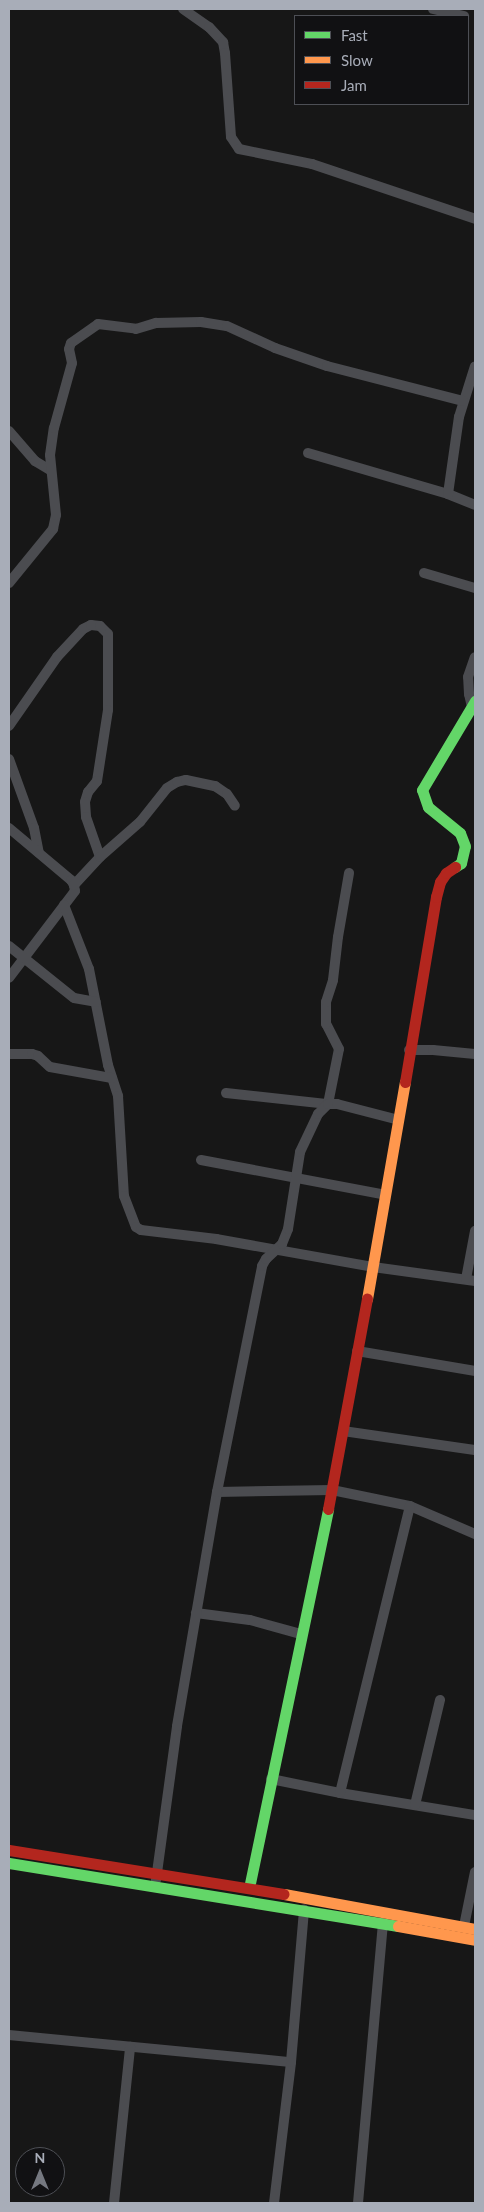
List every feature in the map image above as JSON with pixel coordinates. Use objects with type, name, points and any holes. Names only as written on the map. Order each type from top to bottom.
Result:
[{"type":"street","points":[[182,9],[209,28],[223,42],[231,137],[239,149],[312,164],[475,219]]},
{"type":"street","points":[[433,9],[460,15]]},
{"type":"street","points":[[9,583],[53,529],[56,515],[50,470],[54,428],[72,363],[69,349],[71,344],[98,324],[136,329],[156,323],[183,322],[201,322],[227,326],[275,348],[327,366],[463,400]]},
{"type":"street","points":[[448,494],[463,400],[475,366]]},
{"type":"street","points":[[9,432],[35,461],[50,470]]},
{"type":"street","points":[[308,453],[448,494],[475,505]]},
{"type":"street","points":[[424,573],[475,588]]},
{"type":"street","points":[[9,726],[57,657],[83,629],[90,625],[100,626],[108,634],[108,710],[97,781],[88,792],[84,802],[86,817],[100,857]]},
{"type":"street","points":[[249,1888],[332,1490],[386,1195],[436,897],[440,882],[446,873],[461,863],[464,853],[460,833],[428,807],[422,790],[474,704],[468,677],[475,657]]},
{"type":"street","points":[[9,759],[34,828],[39,853]]},
{"type":"street","points":[[74,885],[100,857],[140,822],[167,788],[177,782],[186,780],[215,786],[227,794],[235,806]]},
{"type":"street","points":[[9,828],[74,885],[75,891],[9,978]]},
{"type":"street","points":[[156,1881],[177,1726],[196,1613],[217,1492],[259,1276],[266,1259],[282,1244],[288,1230],[300,1152],[318,1114],[328,1104],[339,1049],[330,1035],[326,1024],[326,1002],[333,980],[349,873]]},
{"type":"street","points":[[64,905],[82,948],[112,1078],[118,1096],[124,1196],[136,1227],[141,1230],[216,1239],[274,1251],[373,1267],[471,1280],[475,1231]]},
{"type":"street","points":[[9,946],[74,998],[96,1002]]},
{"type":"street","points":[[409,1050],[475,1054]]},
{"type":"street","points":[[9,1054],[32,1054],[38,1056],[50,1067],[112,1078]]},
{"type":"street","points":[[226,1093],[337,1104],[399,1120]]},
{"type":"street","points":[[201,1160],[386,1195]]},
{"type":"street","points":[[357,1351],[475,1371]]},
{"type":"street","points":[[343,1431],[475,1450]]},
{"type":"street","points":[[217,1492],[332,1490],[410,1506],[475,1534]]},
{"type":"street","points":[[340,1793],[410,1506]]},
{"type":"street","points":[[196,1613],[250,1620],[301,1634]]},
{"type":"street","points":[[415,1806],[440,1700]]},
{"type":"street","points":[[271,1779],[340,1793],[475,1815]]},
{"type":"street","points":[[9,1850],[304,1910],[475,1940]]},
{"type":"street","points":[[9,1863],[156,1881],[249,1888],[470,1927],[475,1872]]},
{"type":"street","points":[[274,2203],[291,2062],[304,1910]]},
{"type":"street","points":[[358,2203],[383,1923]]},
{"type":"street","points":[[9,2035],[291,2062]]},
{"type":"street","points":[[114,2203],[130,2047]]},
{"type":"traffic: fast","points":[[455,867],[461,863],[465,846],[460,833],[428,807],[422,790],[475,701]]},
{"type":"traffic: fast","points":[[249,1888],[328,1509]]},
{"type":"traffic: fast","points":[[9,1863],[398,1926]]},
{"type":"traffic: slow","points":[[367,1299],[405,1082]]},
{"type":"traffic: slow","points":[[284,1894],[475,1929]]},
{"type":"traffic: slow","points":[[398,1926],[475,1940]]},
{"type":"traffic: jam","points":[[405,1082],[436,897],[440,882],[446,873],[455,867]]},
{"type":"traffic: jam","points":[[328,1509],[367,1299]]},
{"type":"traffic: jam","points":[[9,1850],[284,1894]]}]
